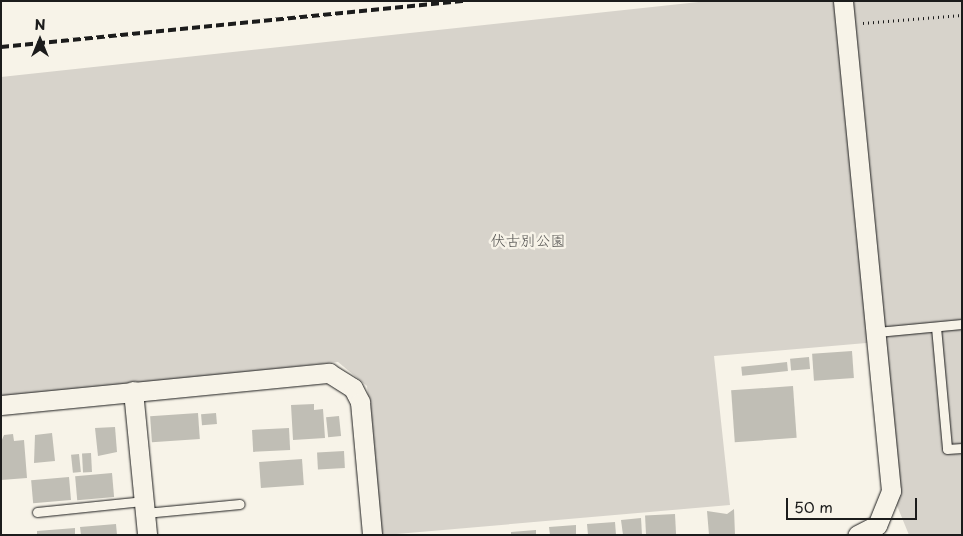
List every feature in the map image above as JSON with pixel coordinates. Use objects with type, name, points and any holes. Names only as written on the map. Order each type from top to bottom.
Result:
[{"type":"street","points":[[843,1],[877,332],[891,491],[876,525],[856,535]]},
{"type":"street","points":[[1,405],[329,373],[353,388],[360,402],[372,535]]},
{"type":"street","points":[[133,391],[147,535]]},
{"type":"lane","points":[[877,332],[962,324]]},
{"type":"lane","points":[[936,327],[947,449],[962,448]]},
{"type":"lane","points":[[37,512],[240,504]]},
{"type":"path","points":[[845,25],[962,15]]},
{"type":"green space","name":"伏古別公園","points":[[708,1],[962,1],[962,535],[909,535],[891,491],[878,342],[714,356],[730,505],[385,535],[381,535],[367,386],[338,362],[1,398],[1,77]]},
{"type":"building","points":[[852,351],[854,378],[814,381],[812,354]]},
{"type":"building","points":[[809,357],[810,369],[791,371],[790,359]]},
{"type":"building","points":[[787,362],[788,371],[742,376],[741,367]]},
{"type":"building","points":[[793,386],[797,438],[735,442],[731,390]]},
{"type":"building","points":[[314,404],[314,410],[323,409],[325,438],[293,440],[291,405]]},
{"type":"building","points":[[198,413],[200,439],[152,442],[150,416]]},
{"type":"building","points":[[216,413],[217,424],[202,425],[201,414]]},
{"type":"building","points":[[339,416],[341,436],[328,437],[326,417]]},
{"type":"building","points":[[115,427],[117,452],[98,456],[95,428]]},
{"type":"building","points":[[289,428],[290,450],[253,452],[252,430]]},
{"type":"building","points":[[52,433],[55,461],[34,463],[35,435]]},
{"type":"building","points":[[13,434],[14,441],[24,440],[27,478],[1,480],[1,442],[4,435]]},
{"type":"building","points":[[344,451],[345,468],[318,469],[317,452]]},
{"type":"building","points":[[82,453],[91,453],[92,472],[83,472]]},
{"type":"building","points":[[79,454],[81,472],[73,473],[71,455]]},
{"type":"building","points":[[302,459],[304,485],[261,488],[259,462]]},
{"type":"building","points":[[112,473],[114,497],[77,500],[75,476]]},
{"type":"building","points":[[69,477],[71,500],[33,503],[31,480]]},
{"type":"building","points":[[734,509],[735,535],[709,535],[707,511],[727,514]]},
{"type":"building","points":[[675,514],[676,535],[646,535],[645,516]]},
{"type":"building","points":[[641,518],[642,535],[623,535],[621,520]]},
{"type":"building","points":[[615,522],[616,535],[588,535],[587,524]]},
{"type":"building","points":[[116,524],[117,535],[81,535],[80,527]]},
{"type":"building","points":[[576,525],[576,535],[550,535],[549,527]]},
{"type":"building","points":[[75,528],[75,535],[37,535],[37,531]]},
{"type":"building","points":[[536,530],[536,535],[511,535],[511,532]]},
{"type":"railway","points":[[1,47],[465,1]]}]
